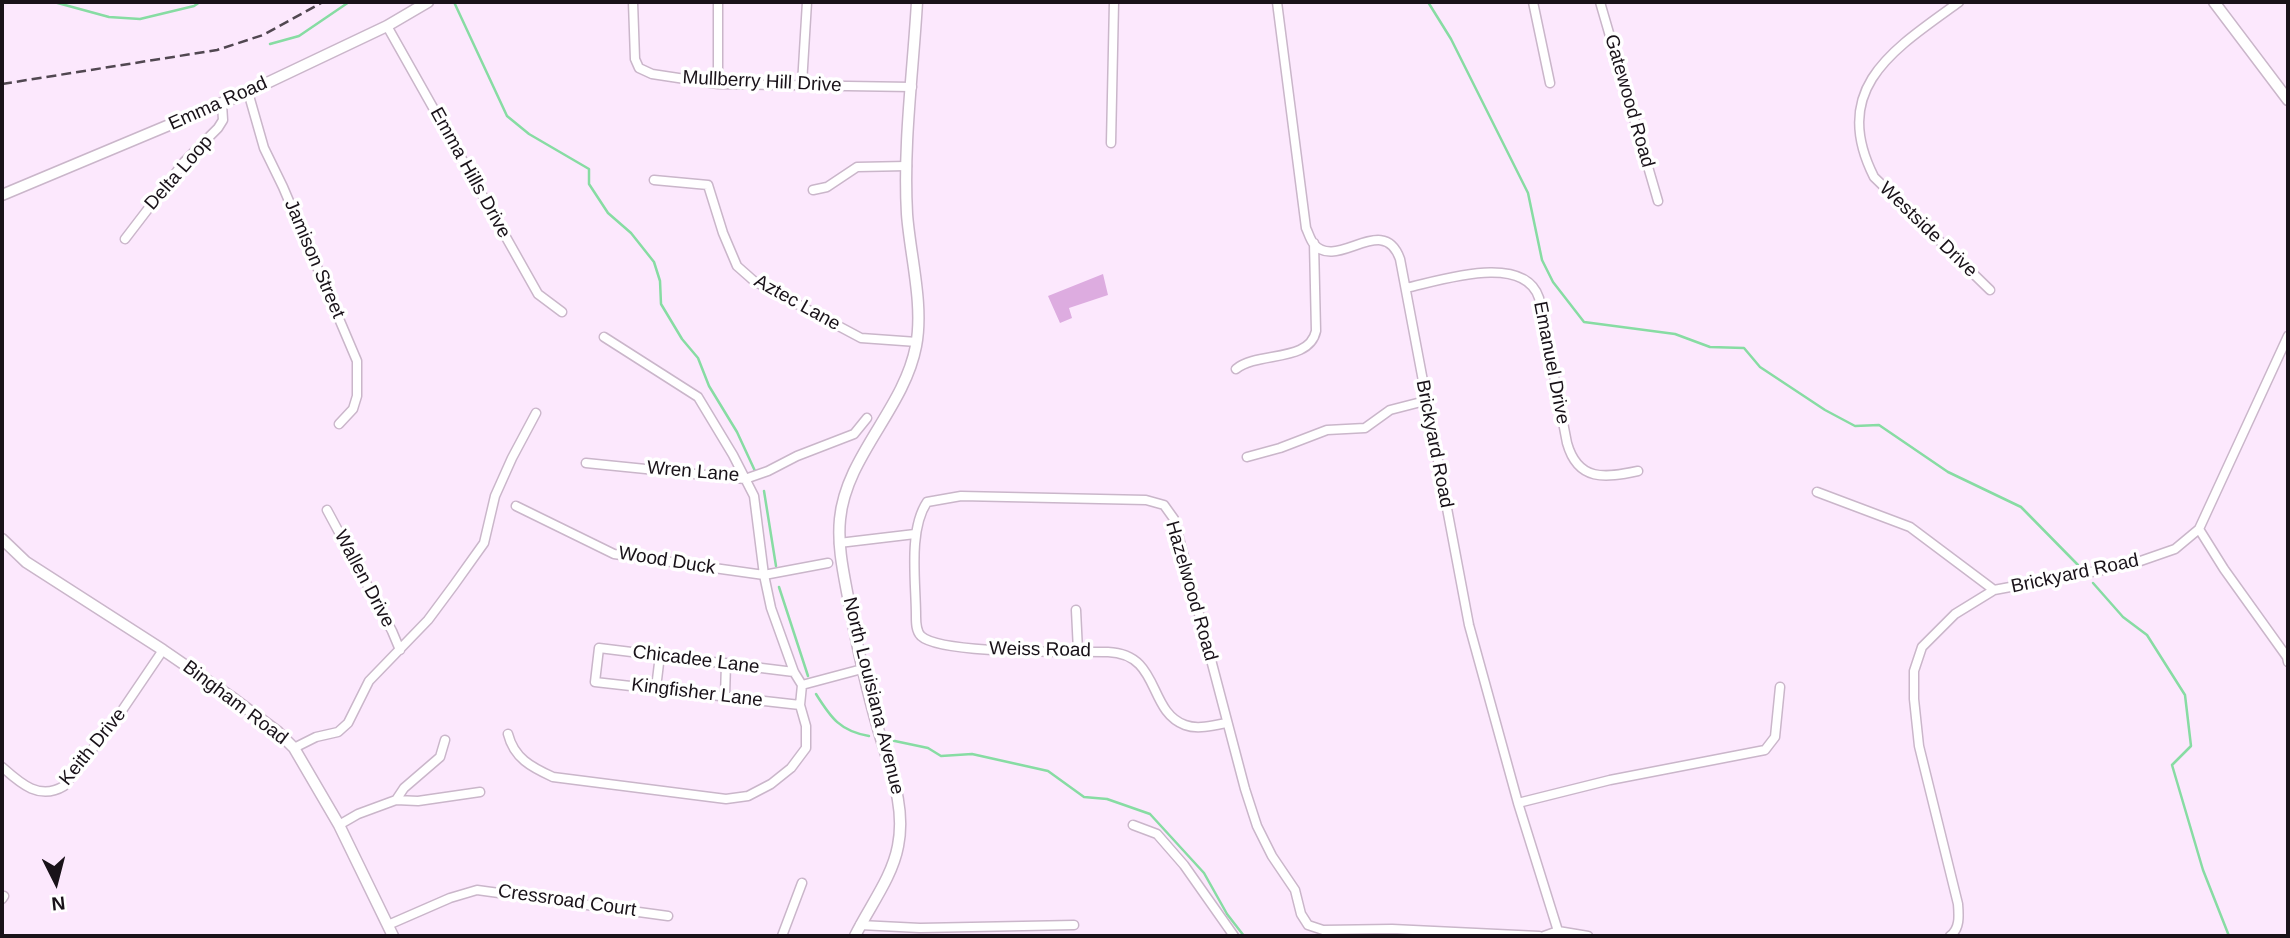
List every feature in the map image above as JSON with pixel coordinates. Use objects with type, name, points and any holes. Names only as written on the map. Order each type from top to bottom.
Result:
[{"type":"street","name":"Emma Road","points":[[2,195],[222,104],[387,26],[428,2]]},
{"type":"street","name":"Mullberry Hill Drive","points":[[633,2],[635,59],[639,68],[652,74],[718,83],[912,87]]},
{"type":"street","points":[[718,2],[718,83]]},
{"type":"street","points":[[802,84],[807,2]]},
{"type":"street","name":"North Louisiana Avenue","points":[[855,936],[892,866],[898,849],[901,819],[895,783],[862,668],[839,542],[840,518],[844,496],[854,472],[907,378],[917,342],[917,310],[907,212],[907,166],[917,2]]},
{"type":"street","points":[[1111,143],[1114,2]]},
{"type":"street","points":[[1236,369],[1252,360],[1302,350],[1314,339],[1316,331],[1314,243],[1306,228],[1277,2]]},
{"type":"street","points":[[1533,2],[1550,83]]},
{"type":"street","name":"Gatewood Road","points":[[1600,2],[1658,201]]},
{"type":"street","name":"Westside Drive","points":[[1959,2],[1882,63],[1864,92],[1858,134],[1864,157],[1874,177],[1990,290]]},
{"type":"street","points":[[2214,2],[2288,100]]},
{"type":"street","name":"Emma Hills Drive","points":[[387,26],[538,294],[562,312]]},
{"type":"street","name":"Jamison Street","points":[[248,92],[264,148],[357,360],[357,396],[352,409],[339,425]]},
{"type":"street","name":"Delta Loop","points":[[125,239],[184,162],[218,128],[223,120],[222,104]]},
{"type":"street","points":[[813,190],[827,187],[857,167],[907,166]]},
{"type":"street","name":"Aztec Lane","points":[[654,180],[706,184],[710,187],[719,222],[737,266],[754,281],[861,338],[917,342]]},
{"type":"street","name":"Brickyard Road","points":[[1314,243],[1323,250],[1333,251],[1373,239],[1391,244],[1397,250],[1469,625],[1518,803],[1558,931]]},
{"type":"street","name":"Emanuel Drive","points":[[1406,288],[1494,272],[1532,284],[1539,298],[1567,443],[1575,463],[1583,470],[1596,475],[1613,476],[1639,471]]},
{"type":"street","name":"Brickyard Road","points":[[1955,935],[1959,919],[1958,904],[1919,746],[1914,671],[1922,647],[1955,614],[1994,590],[2129,565],[2175,549],[2199,529],[2288,336]]},
{"type":"street","points":[[508,734],[511,747],[527,765],[553,777],[726,799],[748,796],[771,785],[791,768],[806,748],[806,726],[800,705],[802,685],[794,672],[771,608],[754,496],[698,397],[604,337]]},
{"type":"street","points":[[1247,457],[1327,430],[1365,428],[1390,410],[1425,401]]},
{"type":"street","points":[[294,748],[316,737],[338,732],[348,723],[369,681],[428,621],[484,543],[495,496],[536,413]]},
{"type":"street","name":"Wren Lane","points":[[586,463],[745,478],[768,471],[797,456],[853,434],[867,418]]},
{"type":"street","points":[[1817,492],[1910,527],[1994,590]]},
{"type":"street","name":"Hazelwood Road","points":[[915,534],[919,514],[927,502],[961,496],[1146,500],[1164,505],[1174,519],[1257,826],[1272,856],[1295,890],[1301,914],[1308,925],[1323,930],[1539,936]]},
{"type":"street","name":"Wood Duck","points":[[516,506],[614,554],[764,575],[828,563]]},
{"type":"street","name":"Wallen Drive","points":[[327,510],[400,650]]},
{"type":"street","points":[[2199,529],[2288,662]]},
{"type":"street","points":[[839,542],[915,534]]},
{"type":"street","name":"Weiss Road","points":[[915,534],[916,616],[917,629],[922,637],[940,645],[985,650],[1120,653],[1142,665],[1168,713],[1185,725],[1200,727],[1227,723]]},
{"type":"street","name":"Bingham Road","points":[[2,539],[26,562],[232,697],[278,732],[294,748],[340,825],[393,936]]},
{"type":"street","points":[[1076,610],[1079,651]]},
{"type":"street","name":"Chicadee Lane","points":[[595,682],[599,648],[794,672]]},
{"type":"street","name":"Keith Drive","points":[[2,767],[32,790],[50,792],[64,786],[121,712],[163,650]]},
{"type":"street","points":[[656,688],[660,655]]},
{"type":"street","points":[[725,697],[726,663]]},
{"type":"street","points":[[802,685],[862,668]]},
{"type":"street","name":"Kingfisher Lane","points":[[595,682],[800,705]]},
{"type":"street","points":[[1518,803],[1610,780],[1765,750],[1775,737],[1780,687]]},
{"type":"street","points":[[396,800],[404,788],[440,757],[445,740]]},
{"type":"street","points":[[340,825],[358,814],[396,800],[418,801],[480,792]]},
{"type":"street","points":[[1133,825],[1157,834],[1184,865],[1234,936]]},
{"type":"street","points":[[782,936],[802,883]]},
{"type":"street","name":"Cressroad Court","points":[[388,925],[450,898],[477,890],[668,916]]},
{"type":"street","points":[[860,925],[920,928],[1073,925]]},
{"type":"street","points":[[1545,936],[1558,931],[1588,936]]},
{"type":"shaded area","points":[[1103,274],[1108,295],[1069,308],[1072,318],[1060,323],[1048,296]]},
{"type":"waterway","points":[[54,2],[109,17],[140,19],[194,6],[200,2]]},
{"type":"waterway","points":[[270,44],[299,36],[349,2]]},
{"type":"waterway","points":[[454,2],[507,116],[529,134],[589,169],[589,184],[608,213],[631,233],[654,262],[660,281],[661,304],[682,339],[698,358],[709,386],[737,432],[755,471]]},
{"type":"waterway","points":[[1428,2],[1451,39],[1528,193],[1542,260],[1553,282],[1584,322],[1675,334],[1710,347],[1744,348],[1760,367],[1825,410],[1855,426],[1879,425],[1948,472],[2021,507],[2078,565]]},
{"type":"waterway","points":[[764,491],[776,566]]},
{"type":"waterway","points":[[2093,583],[2123,617],[2147,635],[2185,695],[2191,746],[2172,765],[2203,870],[2229,936]]},
{"type":"waterway","points":[[779,587],[808,676]]},
{"type":"waterway","points":[[816,694],[843,727],[869,736]]},
{"type":"waterway","points":[[890,740],[928,748],[941,756],[972,754],[1048,771],[1084,797],[1107,799],[1150,814],[1204,873],[1227,914],[1244,936]]},
{"type":"railway","points":[[2,84],[217,50],[263,35],[323,2]]}]
